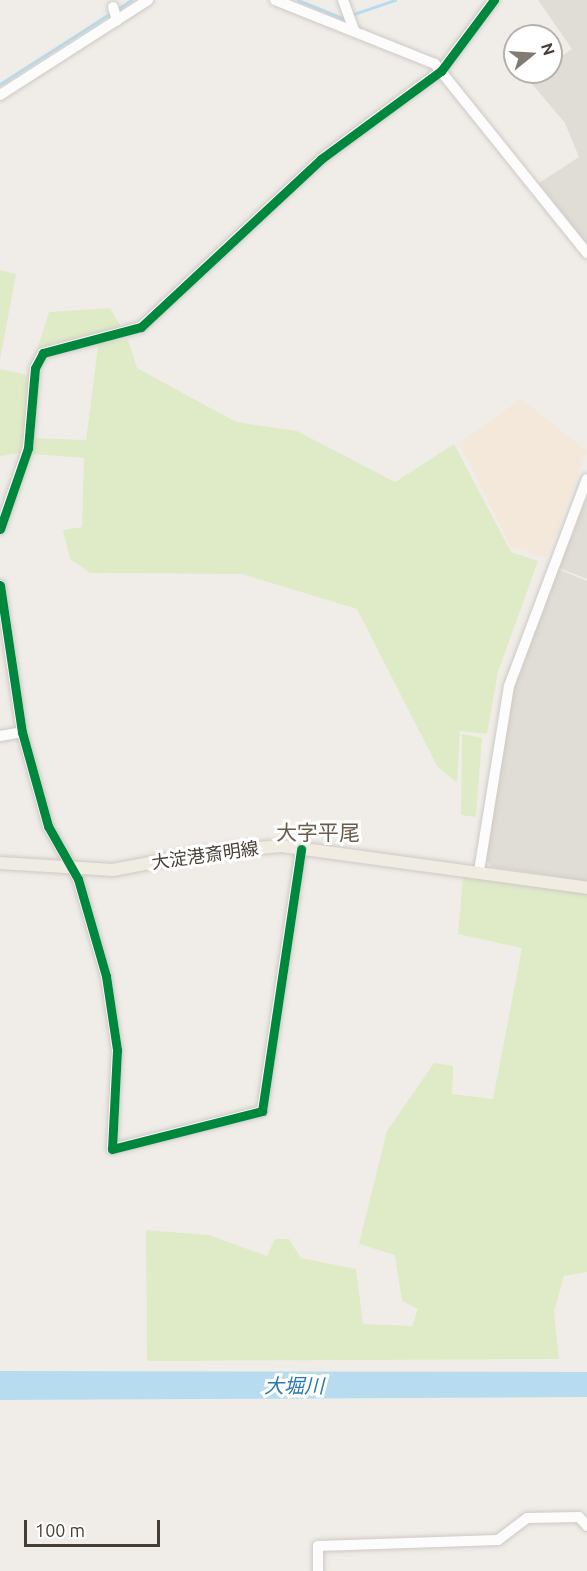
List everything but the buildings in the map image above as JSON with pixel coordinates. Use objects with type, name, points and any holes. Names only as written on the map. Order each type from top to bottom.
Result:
[{"type":"main road","name":"大淀港斎明線","points":[[0,863],[113,870],[202,853],[301,849],[479,871],[587,888]]},
{"type":"street","points":[[0,95],[115,14],[148,0]]},
{"type":"street","points":[[275,0],[350,21],[441,71],[587,253]]},
{"type":"street","points":[[343,0],[350,21]]},
{"type":"street","points":[[0,529],[28,448],[34,368],[43,353],[141,327],[321,159],[441,71],[494,0]]},
{"type":"street","points":[[479,871],[509,686],[587,479]]},
{"type":"street","points":[[0,585],[22,732],[48,826],[68,867],[78,879],[106,976],[117,1050],[112,1149],[262,1111],[301,849]]},
{"type":"street","points":[[0,736],[22,732]]},
{"type":"street","points":[[318,1571],[318,1546],[498,1540],[527,1518],[579,1517],[587,1526]]},
{"type":"shaded area","points":[[538,0],[587,0],[587,244],[539,183],[579,157],[565,123],[532,84],[563,84],[563,55],[572,49],[563,36],[563,24],[555,24]]},
{"type":"shaded area","points":[[521,399],[587,451],[546,558],[511,547],[459,442]]},
{"type":"shaded area","points":[[587,497],[587,579],[559,568]]},
{"type":"shaded area","points":[[558,569],[587,581],[587,881],[492,867],[486,860],[511,697]]},
{"type":"green space","points":[[0,270],[16,274],[0,360]]},
{"type":"green space","points":[[110,308],[120,325],[111,334],[116,342],[128,339],[137,368],[236,422],[297,431],[395,482],[454,444],[511,552],[538,561],[498,672],[487,734],[460,731],[457,783],[437,766],[357,609],[242,574],[90,573],[70,559],[63,530],[82,527],[84,458],[32,454],[34,438],[86,440],[98,347],[93,339],[55,342],[37,350],[49,312]]},
{"type":"green space","points":[[0,369],[28,375],[28,404],[20,453],[0,456]]},
{"type":"green space","points":[[462,734],[482,738],[476,817],[461,815]]},
{"type":"green space","points":[[463,877],[587,894],[587,1272],[564,1276],[554,1311],[559,1359],[147,1361],[146,1230],[209,1235],[267,1256],[275,1239],[289,1239],[301,1258],[356,1269],[363,1324],[412,1326],[418,1309],[402,1301],[395,1255],[359,1244],[387,1131],[434,1063],[453,1066],[452,1094],[493,1099],[522,948],[458,934]]},
{"type":"water","name":"大堀川","points":[[0,1371],[587,1372],[587,1397],[0,1400]]},
{"type":"waterway","points":[[118,9],[131,0]]},
{"type":"waterway","points":[[298,0],[342,18],[395,0]]},
{"type":"waterway","points":[[0,84],[112,12]]},
{"type":"cycle path","points":[[0,529],[28,448],[35,368],[43,353],[141,327],[321,159],[441,71],[494,0]]},
{"type":"cycle path","points":[[0,585],[22,732],[48,826],[78,879],[106,976],[117,1050],[112,1149],[262,1111],[301,849]]},
{"type":"district","name":"大字平尾","points":[[318,832]]}]
